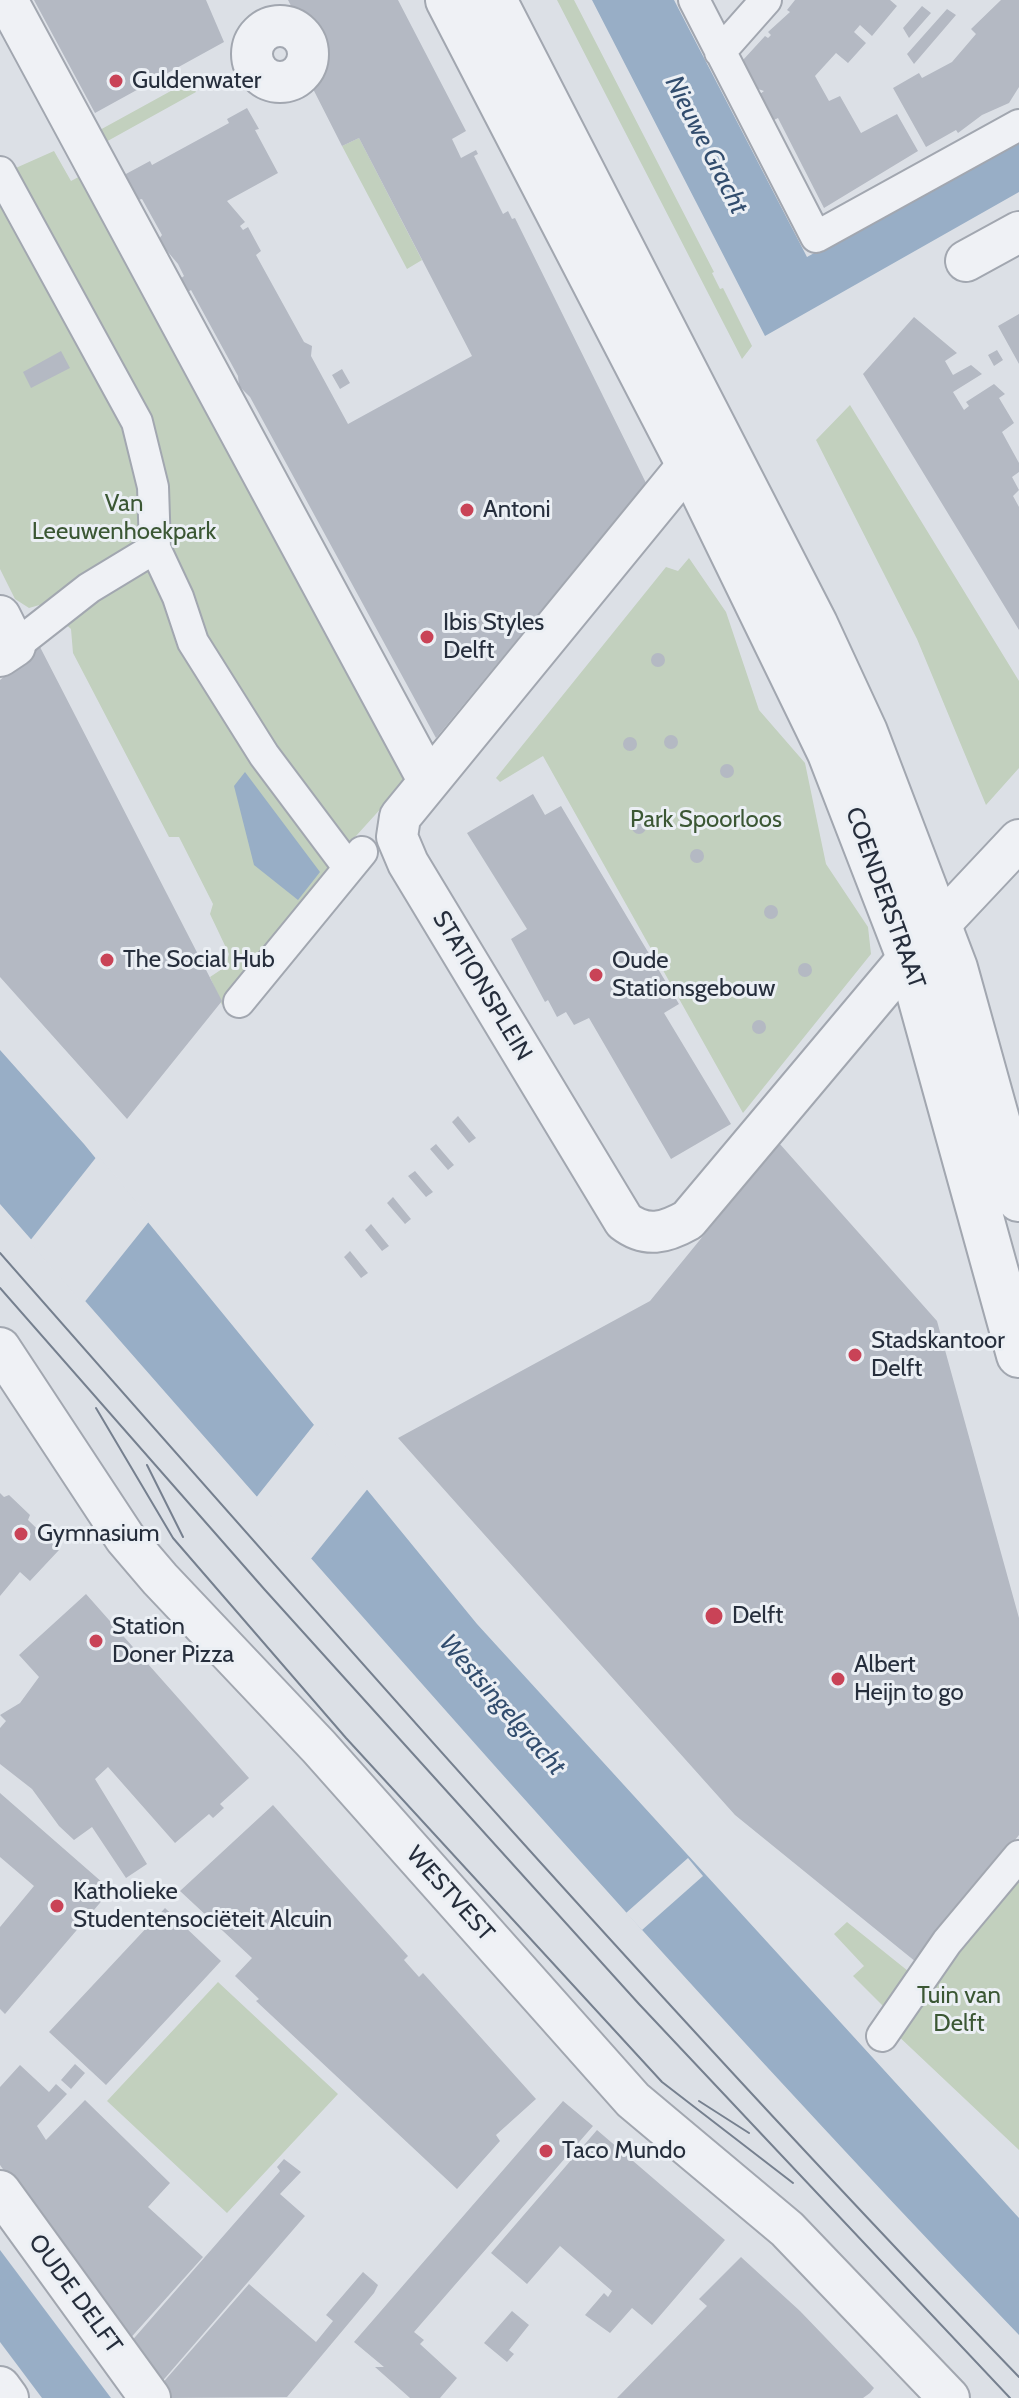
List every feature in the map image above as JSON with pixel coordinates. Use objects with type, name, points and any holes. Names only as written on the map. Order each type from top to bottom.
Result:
[{"type":"street","points":[[7,0],[428,780]]},
{"type":"street","points":[[448,0],[709,464]]},
{"type":"street","points":[[494,0],[709,464]]},
{"type":"street","points":[[694,0],[816,237],[1019,125]]},
{"type":"street","points":[[720,52],[766,0]]},
{"type":"street","points":[[0,172],[137,422],[153,487],[155,548],[178,597],[193,642],[264,755],[355,859],[239,1002]]},
{"type":"street","points":[[966,261],[1019,232]]},
{"type":"street","name":"STATIONSPLEIN","points":[[709,464],[428,780],[400,817],[397,837],[401,851],[613,1206],[635,1230],[656,1233],[688,1220],[909,957],[1019,840]]},
{"type":"street","name":"COENDERSTRAAT","points":[[709,464],[815,624],[865,732],[940,925],[1019,1199]]},
{"type":"street","name":"COENDERSTRAAT","points":[[709,464],[865,838],[909,957],[1019,1355]]},
{"type":"street","points":[[5,640],[155,548]]},
{"type":"street","name":"WESTVEST","points":[[0,1348],[125,1538],[160,1579],[319,1747],[633,2100],[787,2229],[949,2398]]},
{"type":"street","points":[[882,2036],[944,1937],[1016,1866]]},
{"type":"street","name":"OUDE DELFT","points":[[0,2191],[150,2398]]},
{"type":"street","points":[[0,2387],[8,2398]]},
{"type":"green space","points":[[557,0],[574,0],[720,289],[723,288],[752,346],[742,359]]},
{"type":"green space","points":[[189,81],[196,92],[104,143],[98,131]]},
{"type":"green space","points":[[359,138],[422,260],[407,269],[342,146]]},
{"type":"green space","name":"Van Leeuwenhoekpark","points":[[54,151],[71,181],[86,173],[413,773],[356,836],[222,1005],[210,977],[225,967],[229,954],[210,914],[213,904],[179,837],[169,837],[73,653],[71,629],[43,604],[29,608],[15,599],[0,569],[0,175]]},
{"type":"green space","points":[[850,405],[1019,681],[1019,768],[986,805],[917,639],[816,440]]},
{"type":"green space","name":"Park Spoorloos","points":[[689,558],[726,612],[759,710],[805,763],[826,864],[868,927],[871,954],[743,1113],[543,756],[500,782],[496,778],[666,567],[678,571]]},
{"type":"green space","name":"Tuin van Delft","points":[[1019,1854],[1019,2150],[876,2015],[883,2006],[853,1976],[864,1966],[834,1934],[847,1922],[908,1971],[956,1913]]},
{"type":"green space","points":[[218,1982],[338,2094],[227,2213],[107,2101]]},
{"type":"water","name":"Nieuwe Gracht","points":[[592,0],[674,0],[807,257],[1019,139],[1019,192],[765,336]]},
{"type":"water","points":[[245,772],[320,872],[298,900],[254,865],[234,786]]},
{"type":"water","name":"Westsingelgracht","points":[[0,1050],[84,1144],[477,1624],[1019,2218],[1019,2335],[630,1917],[0,1204]]},
{"type":"water","points":[[0,2250],[111,2398],[42,2398],[0,2342]]},
{"type":"pier","points":[[98,1155],[151,1219],[83,1304],[29,1242]]},
{"type":"pier","points":[[317,1421],[370,1486],[310,1560],[255,1499]]},
{"type":"pier","points":[[688,1858],[703,1876],[642,1930],[626,1913]]},
{"type":"building","name":"Guldenwater","points":[[34,0],[206,0],[224,42],[95,113]]},
{"type":"building","points":[[288,0],[398,0],[466,131],[452,139],[461,158],[476,150],[478,154],[474,156],[503,214],[508,211],[512,219],[515,218],[646,483],[436,738],[250,397],[239,386],[238,376],[191,290],[188,292],[180,279],[184,276],[178,264],[158,240],[162,235],[124,175],[150,161],[152,165],[229,123],[227,119],[247,108],[278,173],[227,201],[245,222],[240,226],[243,230],[248,227],[261,251],[256,255],[304,342],[312,346],[311,356],[348,424],[472,356],[359,138],[342,146],[309,81],[325,72]]},
{"type":"building","points":[[795,0],[890,0],[897,6],[872,36],[860,25],[854,32],[866,43],[848,63],[836,53],[815,76],[829,101],[840,96],[861,133],[897,114],[918,151],[824,208],[778,118],[774,120],[760,94],[764,91],[758,89],[743,60],[765,36],[768,38],[771,35],[768,32],[790,12],[787,10]]},
{"type":"building","points":[[1001,0],[1019,0],[1019,87],[1009,103],[982,115],[958,133],[956,130],[926,147],[893,88],[919,73],[922,78],[952,62],[976,34],[971,29]]},
{"type":"building","points":[[922,6],[931,13],[909,38],[903,28]]},
{"type":"building","points":[[947,9],[956,15],[914,64],[907,54]]},
{"type":"building","points":[[1019,314],[1019,364],[998,326]]},
{"type":"building","points":[[914,317],[957,353],[945,361],[953,375],[971,365],[982,374],[953,392],[964,410],[969,406],[966,402],[994,384],[1005,394],[999,398],[1014,423],[1002,432],[1019,463],[1019,472],[1012,477],[1019,490],[1013,496],[1019,507],[1019,630],[863,374]]},
{"type":"building","points":[[997,350],[1003,360],[994,366],[988,355]]},
{"type":"building","points":[[61,351],[70,368],[31,388],[23,372]]},
{"type":"building","points":[[342,369],[350,383],[340,389],[332,375]]},
{"type":"building","points":[[40,647],[222,1001],[127,1119],[0,977],[0,680]]},
{"type":"building","points":[[658,653],[665,660],[658,667],[651,660]]},
{"type":"building","points":[[671,735],[678,742],[671,749],[664,742]]},
{"type":"building","points":[[630,737],[637,744],[630,751],[623,744]]},
{"type":"building","points":[[727,764],[734,771],[727,778],[720,771]]},
{"type":"building","name":"Oude Stationsgebouw","points":[[533,794],[545,815],[561,806],[679,1004],[664,1013],[731,1124],[671,1159],[589,1018],[574,1025],[566,1012],[557,1017],[548,1000],[545,1002],[511,939],[527,929],[467,833]]},
{"type":"building","points":[[639,820],[646,827],[639,834],[632,827]]},
{"type":"building","points":[[697,849],[704,856],[697,863],[690,856]]},
{"type":"building","points":[[771,905],[778,912],[771,919],[764,912]]},
{"type":"building","points":[[805,963],[812,970],[805,977],[798,970]]},
{"type":"building","points":[[759,1020],[766,1027],[759,1034],[752,1027]]},
{"type":"building","points":[[458,1116],[476,1138],[469,1143],[452,1122]]},
{"type":"building","points":[[779,1143],[937,1321],[1019,1618],[1019,1835],[916,1962],[735,1815],[398,1438],[650,1301]]},
{"type":"building","points":[[436,1144],[454,1165],[448,1170],[430,1149]]},
{"type":"building","points":[[415,1171],[433,1192],[426,1197],[408,1176]]},
{"type":"building","points":[[393,1197],[411,1219],[405,1224],[387,1203]]},
{"type":"building","points":[[371,1224],[389,1246],[382,1251],[365,1230]]},
{"type":"building","points":[[350,1251],[368,1273],[361,1278],[344,1257]]},
{"type":"building","name":"Gymnasium","points":[[0,1493],[4,1497],[9,1495],[30,1515],[28,1520],[59,1550],[30,1581],[20,1572],[0,1596]]},
{"type":"building","points":[[86,1594],[249,1778],[220,1804],[224,1808],[213,1818],[209,1814],[175,1843],[108,1767],[95,1779],[147,1864],[126,1878],[92,1827],[74,1840],[59,1826],[32,1789],[0,1764],[0,1728],[6,1721],[0,1715],[20,1703],[39,1677],[19,1655]]},
{"type":"building","name":"Katholieke Studentensociëteit Alcuin","points":[[0,1793],[111,1890],[5,2014],[0,2009],[0,1927],[34,1886],[0,1857]]},
{"type":"building","points":[[273,1805],[408,1956],[404,1960],[419,1977],[423,1973],[536,2099],[496,2135],[500,2141],[457,2189],[256,2001],[259,1999],[235,1976],[252,1958],[180,1891]]},
{"type":"building","points":[[165,1908],[221,1961],[106,2085],[49,2032]]},
{"type":"building","points":[[75,2064],[85,2073],[71,2089],[61,2080]]},
{"type":"building","points":[[20,2065],[49,2092],[56,2084],[67,2094],[37,2126],[46,2140],[85,2100],[170,2183],[148,2207],[203,2257],[127,2342],[0,2165],[0,2087]]},
{"type":"building","points":[[563,2101],[593,2126],[414,2332],[424,2340],[420,2344],[457,2378],[440,2398],[410,2398],[375,2367],[384,2367],[354,2342]]},
{"type":"building","points":[[597,2130],[725,2240],[652,2325],[632,2308],[610,2333],[585,2315],[604,2293],[608,2297],[612,2291],[560,2246],[527,2284],[491,2253]]},
{"type":"building","points":[[284,2159],[301,2172],[280,2194],[305,2216],[159,2385],[129,2344],[280,2171],[277,2167]]},
{"type":"building","points":[[741,2257],[800,2311],[874,2388],[870,2393],[863,2398],[617,2398],[707,2306],[699,2299]]},
{"type":"building","points":[[363,2272],[378,2285],[374,2293],[287,2397],[168,2398],[160,2386],[249,2284],[316,2342],[333,2321],[326,2315]]},
{"type":"building","points":[[512,2311],[529,2325],[509,2350],[514,2354],[507,2362],[484,2343]]},
{"type":"tram line","points":[[0,1253],[630,1962],[1019,2377]]},
{"type":"tram line","points":[[0,1288],[265,1590],[639,2004],[1010,2398]]},
{"type":"tram line","points":[[96,1408],[173,1538],[346,1738],[662,2082],[793,2183]]},
{"type":"tram line","points":[[147,1465],[183,1537]]},
{"type":"tram line","points":[[699,2101],[749,2133]]},
{"type":"place","name":"Guldenwater","points":[[116,81]]},
{"type":"place","name":"Antoni","points":[[467,510]]},
{"type":"place","name":"Ibis Styles Delft","points":[[427,637]]},
{"type":"place","name":"The Social Hub","points":[[107,960]]},
{"type":"place","name":"Oude Stationsgebouw","points":[[596,975]]},
{"type":"place","name":"Stadskantoor Delft","points":[[855,1355]]},
{"type":"place","name":"Gymnasium","points":[[21,1534]]},
{"type":"place","name":"Delft","points":[[714,1616]]},
{"type":"place","name":"Station Doner Pizza","points":[[96,1641]]},
{"type":"place","name":"Albert Heijn to go","points":[[838,1679]]},
{"type":"place","name":"Katholieke Studentensociëteit Alcuin","points":[[57,1906]]},
{"type":"place","name":"Taco Mundo","points":[[546,2151]]}]
